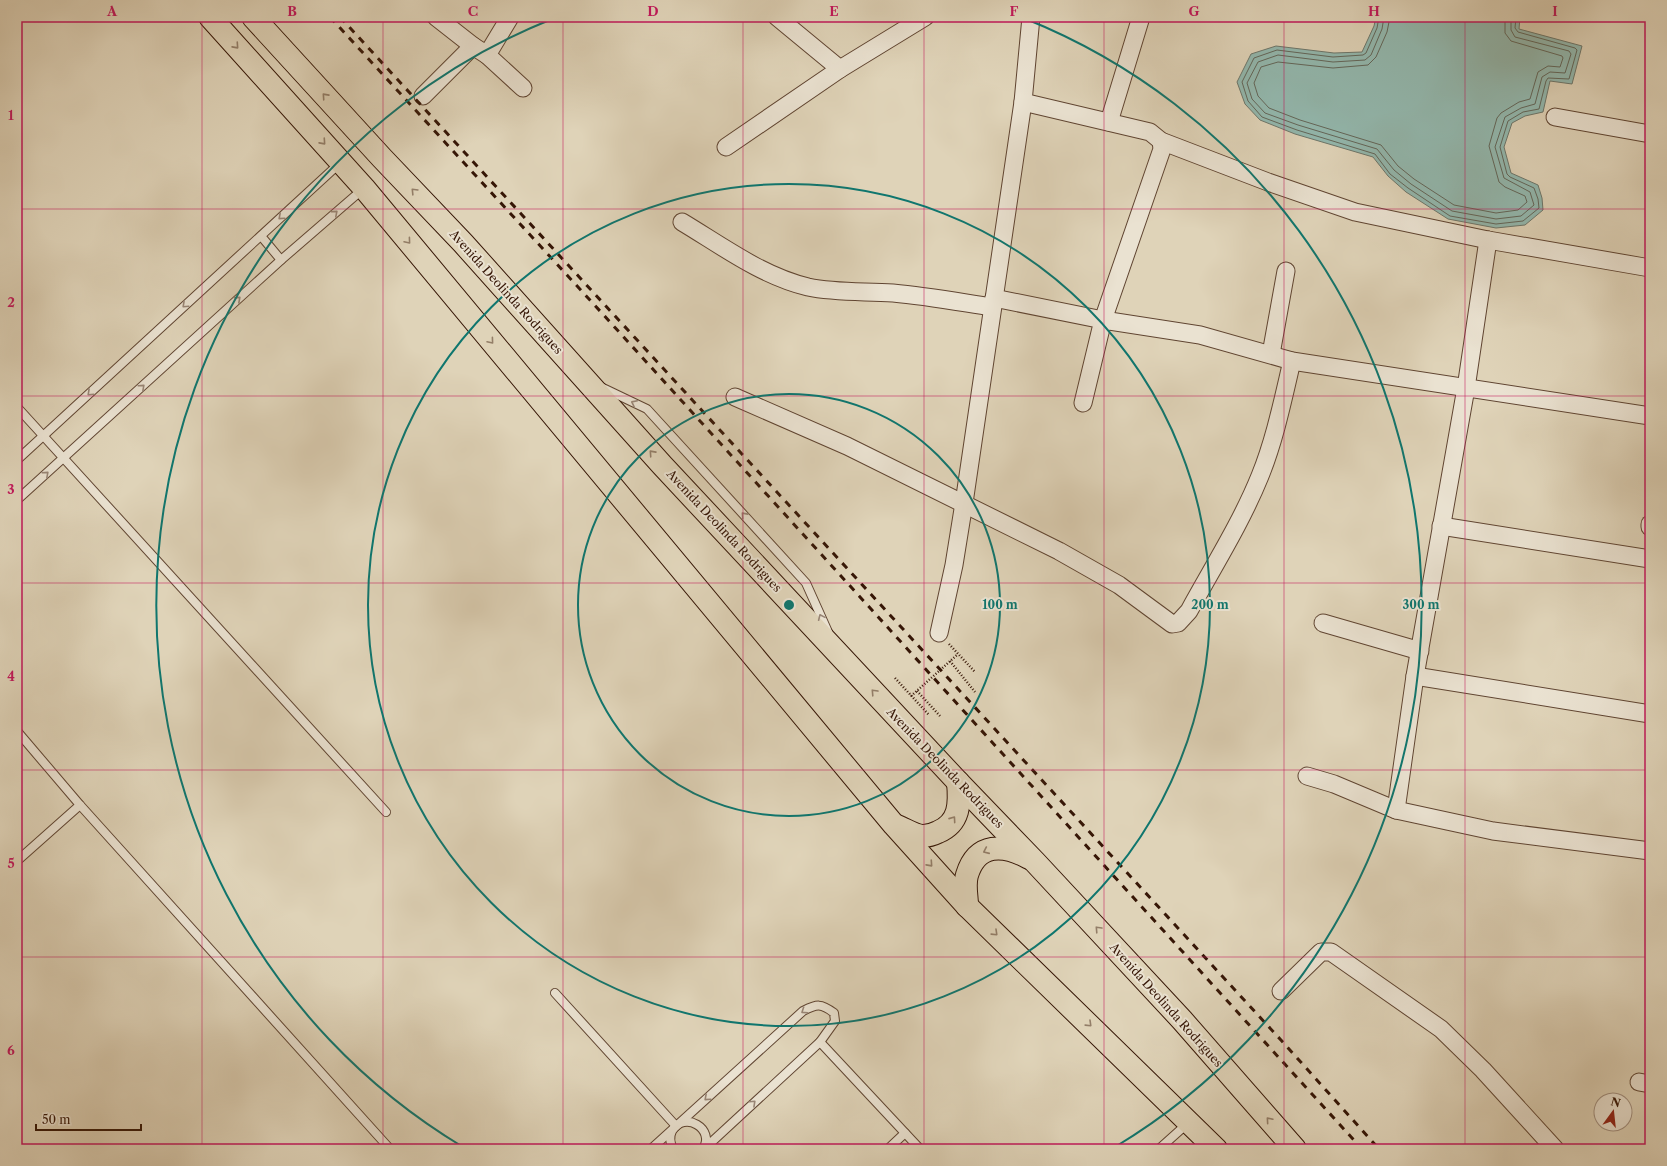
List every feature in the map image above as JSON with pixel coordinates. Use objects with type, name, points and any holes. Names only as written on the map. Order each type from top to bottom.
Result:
[{"type":"highway","points":[[210,17],[364,188],[894,825],[968,906],[1216,1149]]},
{"type":"highway","name":"Avenida Deolinda Rodrigues","points":[[253,17],[382,158],[463,243],[662,465],[1182,1020],[1295,1149]]},
{"type":"highway","points":[[894,825],[923,836],[944,830],[955,819],[958,810],[960,801],[958,782]]},
{"type":"highway","points":[[968,906],[967,876],[972,863],[978,855],[989,849],[1001,848],[1021,854],[1035,862]]},
{"type":"street","points":[[436,17],[480,50],[523,88]]},
{"type":"street","points":[[423,96],[480,50],[510,17]]},
{"type":"street","points":[[777,17],[840,69]]},
{"type":"street","points":[[726,147],[840,69],[925,17]]},
{"type":"street","points":[[939,633],[954,565],[964,503],[1023,102],[1031,17]]},
{"type":"street","points":[[1109,122],[1141,17]]},
{"type":"street","points":[[1023,102],[1150,132],[1161,141],[1268,182],[1355,212],[1488,240],[1650,268]]},
{"type":"street","points":[[1555,117],[1650,134]]},
{"type":"street","points":[[1083,403],[1103,320],[1162,149],[1161,141]]},
{"type":"street","points":[[682,222],[747,261],[783,279],[808,287],[835,292],[892,293],[993,302],[1200,335],[1292,361],[1650,416]]},
{"type":"street","points":[[1396,810],[1415,676],[1466,388],[1488,240]]},
{"type":"street","points":[[1271,354],[1286,271]]},
{"type":"street","points":[[735,398],[847,446],[964,503],[1119,585],[1172,624],[1178,623],[1193,604],[1246,508],[1261,475],[1273,438],[1292,361]]},
{"type":"street","points":[[1442,526],[1650,559]]},
{"type":"street","points":[[1323,623],[1420,651]]},
{"type":"street","points":[[1415,676],[1650,714]]},
{"type":"street","points":[[1308,776],[1334,784],[1396,810],[1493,831],[1650,851]]},
{"type":"street","points":[[1281,991],[1321,952],[1331,952],[1441,1029],[1483,1070],[1555,1149]]},
{"type":"lane","points":[[17,460],[341,162]]},
{"type":"lane","points":[[17,500],[281,260],[364,188]]},
{"type":"lane","points":[[260,236],[281,260]]},
{"type":"lane","points":[[17,407],[386,812]]},
{"type":"lane","points":[[17,731],[80,805],[390,1149]]},
{"type":"lane","points":[[17,861],[80,805]]},
{"type":"lane","points":[[555,993],[676,1126]]},
{"type":"lane","points":[[651,1149],[798,1015],[814,1005],[825,1006],[834,1013],[835,1021],[820,1042],[703,1149]]},
{"type":"lane","points":[[820,1042],[920,1149]]},
{"type":"lane","points":[[673,1149],[670,1140],[671,1134],[676,1126],[688,1121],[699,1125],[705,1135],[706,1140],[703,1149]]},
{"type":"lane","points":[[1159,1149],[1189,1121]]},
{"type":"lane","points":[[888,1149],[905,1133]]},
{"type":"path","points":[[939,633],[975,672]]},
{"type":"path","points":[[911,696],[958,654]]},
{"type":"path","points":[[950,661],[975,692]]},
{"type":"path","points":[[895,678],[929,715]]},
{"type":"path","points":[[917,691],[940,716]]},
{"type":"water","points":[[1376,17],[1520,17],[1519,29],[1582,46],[1572,84],[1550,81],[1543,112],[1525,116],[1512,123],[1504,147],[1511,173],[1538,185],[1542,198],[1543,210],[1525,225],[1496,228],[1448,219],[1406,192],[1388,176],[1373,157],[1295,134],[1260,120],[1245,104],[1237,82],[1251,54],[1276,46],[1334,53],[1362,52],[1374,26]]},
{"type":"railway","points":[[330,17],[600,311],[1362,1149]]},
{"type":"railway","points":[[340,17],[1280,1039],[1379,1149]]}]
